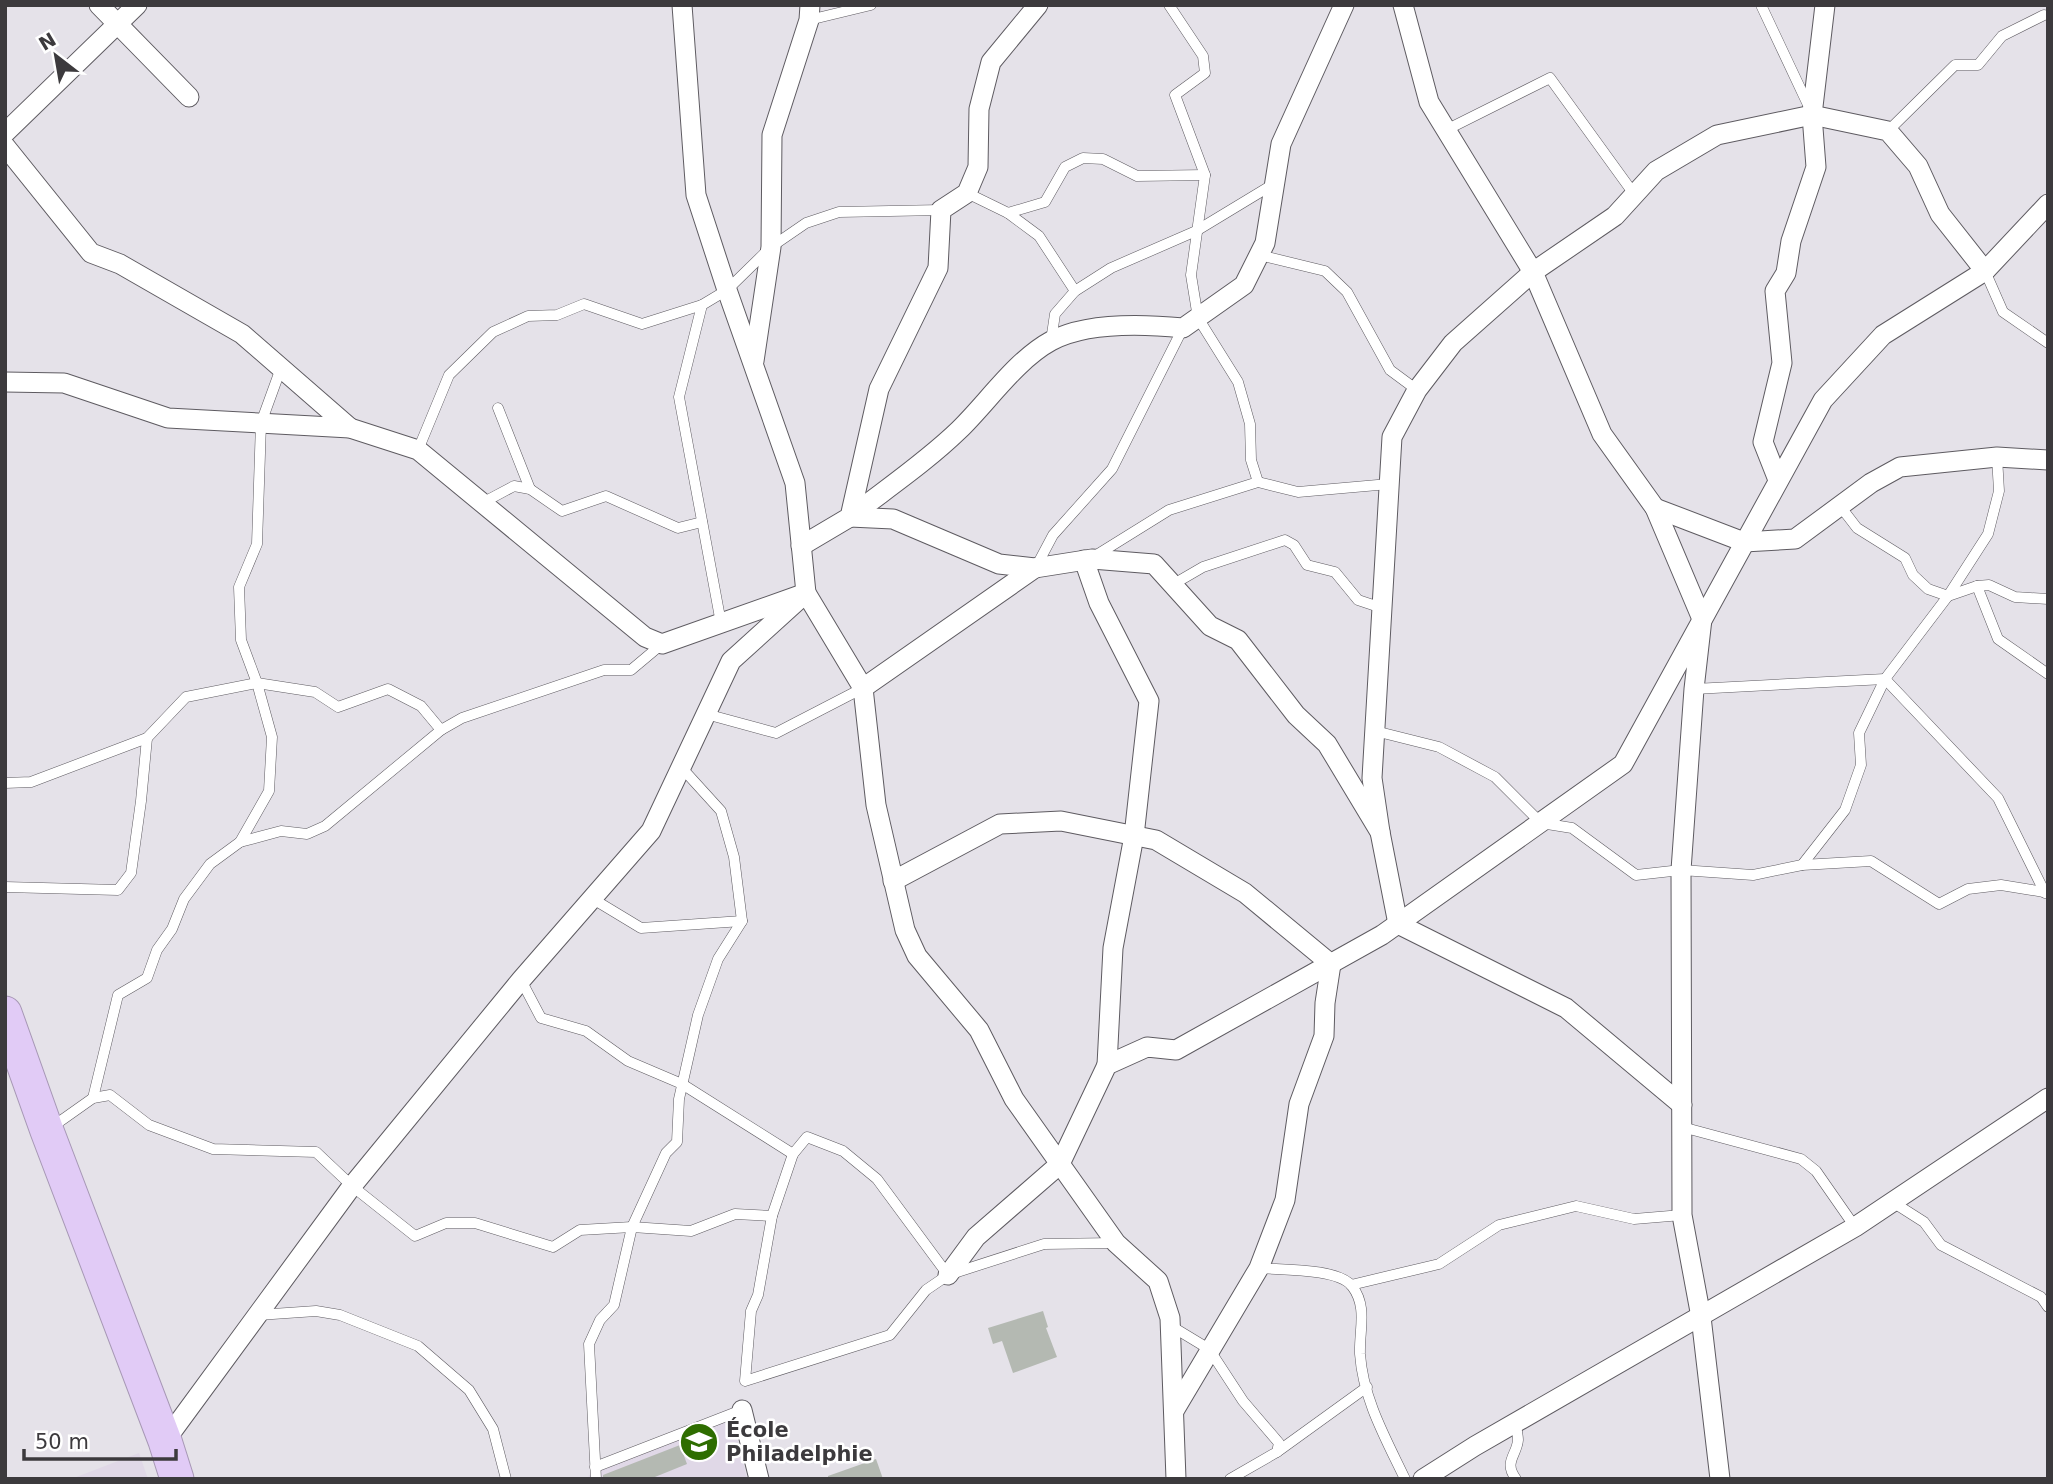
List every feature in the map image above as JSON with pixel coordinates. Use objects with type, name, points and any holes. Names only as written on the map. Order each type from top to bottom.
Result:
[{"type":"highway","points":[[5,1013],[177,1479]]},
{"type":"street","points":[[99,5],[189,97]]},
{"type":"street","points":[[5,134],[137,5]]},
{"type":"street","points":[[668,5],[682,15],[696,195],[795,483],[806,593],[863,688],[876,805],[905,930],[917,956],[979,1030],[1014,1100],[1116,1243],[1158,1282],[1171,1326],[1176,1479]]},
{"type":"street","points":[[850,517],[879,389],[938,268],[942,210],[967,193],[978,167],[979,109],[991,62],[1038,5]]},
{"type":"street","points":[[801,546],[850,517],[957,432],[1028,358],[1051,341],[1078,331],[1145,324],[1191,323],[1244,285],[1265,243],[1281,144],[1344,5]]},
{"type":"street","points":[[1403,5],[1429,102],[1533,272],[1602,434],[1655,508],[1702,619],[1694,689],[1681,870],[1682,1215],[1701,1317],[1720,1479]]},
{"type":"street","points":[[1778,480],[1763,442],[1782,363],[1774,291],[1786,273],[1790,241],[1816,167],[1812,114],[1825,5]]},
{"type":"street","points":[[753,365],[771,247],[772,135],[810,13]]},
{"type":"street","points":[[1398,924],[1372,778],[1392,437],[1418,390],[1453,343],[1533,272],[1615,216],[1656,171],[1717,135],[1812,114],[1888,131],[1918,166],[1940,214],[1985,271]]},
{"type":"street","points":[[5,146],[91,253],[120,264],[242,334],[350,428]]},
{"type":"street","points":[[1107,1065],[1147,1047],[1176,1050],[1331,964],[1398,924],[1623,764],[1823,400],[1883,335],[1985,271],[2048,204]]},
{"type":"street","points":[[5,382],[64,383],[168,418],[350,428],[418,450],[645,637],[662,644],[806,593]]},
{"type":"street","points":[[1655,508],[1744,542],[1795,539],[1871,483],[1900,467],[1997,457],[2048,460]]},
{"type":"street","points":[[850,517],[893,519],[999,564],[1035,568],[1088,559],[1154,564],[1210,626],[1238,640],[1296,715],[1327,744],[1380,832]]},
{"type":"street","points":[[948,1275],[976,1237],[1060,1164],[1107,1065],[1113,948],[1134,836],[1149,701],[1098,603],[1088,559]]},
{"type":"street","points":[[863,688],[1035,568]]},
{"type":"street","points":[[165,1441],[352,1186],[521,980],[651,831],[731,661],[806,593]]},
{"type":"street","points":[[893,881],[1000,824],[1061,821],[1156,840],[1245,892],[1331,964]]},
{"type":"street","points":[[1398,924],[1566,1008],[1682,1105]]},
{"type":"street","points":[[1174,1410],[1259,1268],[1285,1200],[1299,1104],[1324,1036],[1325,1003],[1331,964]]},
{"type":"street","points":[[1423,1479],[1855,1227],[2048,1098]]},
{"type":"street","points":[[742,1410],[759,1479]]},
{"type":"lane","points":[[810,13],[872,5]]},
{"type":"lane","points":[[1035,568],[1053,536],[1112,469],[1191,323],[1191,275],[1205,174],[1175,95],[1205,74],[1203,56],[1169,5]]},
{"type":"lane","points":[[1761,5],[1812,114]]},
{"type":"lane","points":[[1888,131],[1955,65],[1978,65],[2002,36],[2045,13]]},
{"type":"lane","points":[[1446,130],[1550,78],[1634,194]]},
{"type":"lane","points":[[1008,213],[1045,202],[1065,167],[1083,158],[1103,159],[1137,176],[1205,174]]},
{"type":"lane","points":[[1051,341],[1055,314],[1074,291],[1111,268],[1196,231],[1275,183]]},
{"type":"lane","points":[[967,193],[1008,213],[1039,236],[1074,291]]},
{"type":"lane","points":[[418,450],[450,375],[493,332],[528,316],[556,315],[584,304],[642,324],[702,305],[727,290],[771,247],[806,223],[839,212],[942,210]]},
{"type":"lane","points":[[1259,255],[1325,271],[1347,292],[1390,370],[1418,390]]},
{"type":"lane","points":[[1985,271],[2003,312],[2048,343]]},
{"type":"lane","points":[[702,305],[678,397],[721,623]]},
{"type":"lane","points":[[1191,323],[1238,382],[1250,424],[1251,460],[1258,482]]},
{"type":"lane","points":[[240,842],[269,791],[272,737],[257,683],[241,640],[239,587],[257,544],[261,423],[281,368]]},
{"type":"lane","points":[[498,408],[530,489]]},
{"type":"lane","points":[[1802,865],[1845,810],[1861,765],[1859,733],[1885,680],[1948,596],[1988,534],[1998,491],[1997,457]]},
{"type":"lane","points":[[1088,559],[1168,510],[1258,482],[1298,492],[1389,484]]},
{"type":"lane","points":[[484,502],[514,486],[530,489],[562,511],[606,496],[678,527],[702,522]]},
{"type":"lane","points":[[1840,506],[1857,528],[1905,558],[1913,575],[1928,589],[1948,596],[1977,586],[1989,585],[2015,597],[2048,599]]},
{"type":"lane","points":[[1172,584],[1203,567],[1285,540],[1294,545],[1307,565],[1335,572],[1358,600],[1382,608]]},
{"type":"lane","points":[[1977,586],[1998,639],[2048,674]]},
{"type":"lane","points":[[93,1098],[118,995],[147,978],[157,950],[172,929],[184,899],[210,864],[240,842],[281,831],[307,834],[325,826],[441,730],[462,718],[604,670],[631,670],[662,644]]},
{"type":"lane","points":[[1694,689],[1885,680],[1998,798],[2046,893]]},
{"type":"lane","points":[[5,783],[31,782],[147,738],[186,697],[257,683],[315,692],[338,707],[388,689],[421,706],[441,730]]},
{"type":"lane","points":[[706,714],[776,733],[863,688]]},
{"type":"lane","points":[[1375,731],[1439,747],[1495,777],[1542,823],[1572,828],[1636,875],[1681,870],[1753,875],[1802,865],[1871,861],[1939,904],[1968,889],[2001,885],[2046,893]]},
{"type":"lane","points":[[5,887],[118,890],[131,873],[147,738]]},
{"type":"lane","points":[[596,1479],[589,1344],[600,1320],[614,1305],[632,1227],[666,1153],[677,1142],[679,1099],[698,1015],[718,959],[742,921],[734,857],[721,811],[681,767]]},
{"type":"lane","points":[[593,899],[641,928],[742,921]]},
{"type":"lane","points":[[521,980],[541,1018],[586,1031],[628,1061],[682,1084],[793,1154]]},
{"type":"lane","points":[[47,1130],[93,1098],[110,1095],[149,1125],[213,1149],[317,1152],[352,1186],[415,1236],[446,1223],[475,1223],[553,1247],[580,1230],[632,1227],[691,1231],[735,1214],[772,1216]]},
{"type":"lane","points":[[1682,1127],[1801,1159],[1816,1171],[1855,1227]]},
{"type":"lane","points":[[948,1275],[877,1180],[843,1151],[807,1137],[793,1154],[772,1216],[758,1296],[751,1311],[745,1381],[890,1335],[926,1290],[948,1275],[1044,1244],[1116,1243]]},
{"type":"lane","points":[[1891,1201],[1924,1222],[1941,1245],[2041,1297],[2048,1307]]},
{"type":"lane","points":[[1351,1286],[1439,1264],[1499,1225],[1576,1206],[1634,1219],[1682,1215]]},
{"type":"lane","points":[[1259,1268],[1336,1275],[1351,1286],[1362,1310],[1360,1354],[1374,1415],[1405,1479]]},
{"type":"lane","points":[[258,1315],[316,1311],[340,1315],[418,1346],[469,1390],[493,1429],[506,1479]]},
{"type":"lane","points":[[1171,1326],[1209,1349],[1243,1401],[1279,1443],[1278,1452]]},
{"type":"lane","points":[[1230,1479],[1278,1452],[1367,1387]]},
{"type":"lane","points":[[595,1467],[742,1410]]},
{"type":"lane","points":[[1516,1423],[1518,1443],[1510,1458],[1512,1474],[1516,1479]]},
{"type":"shaded area","name":"École Philadelphie","points":[[730,1408],[747,1479],[588,1479],[589,1475]]},
{"type":"shaded area","points":[[139,1453],[148,1479],[71,1479]]},
{"type":"building","points":[[1043,1311],[1057,1357],[1013,1373],[1002,1341],[993,1344],[988,1328]]},
{"type":"building","points":[[680,1445],[687,1464],[650,1479],[603,1479],[603,1475]]},
{"type":"building","points":[[876,1459],[883,1479],[828,1479],[828,1476]]},
{"type":"place","name":"École Philadelphie","points":[[699,1442]]}]
